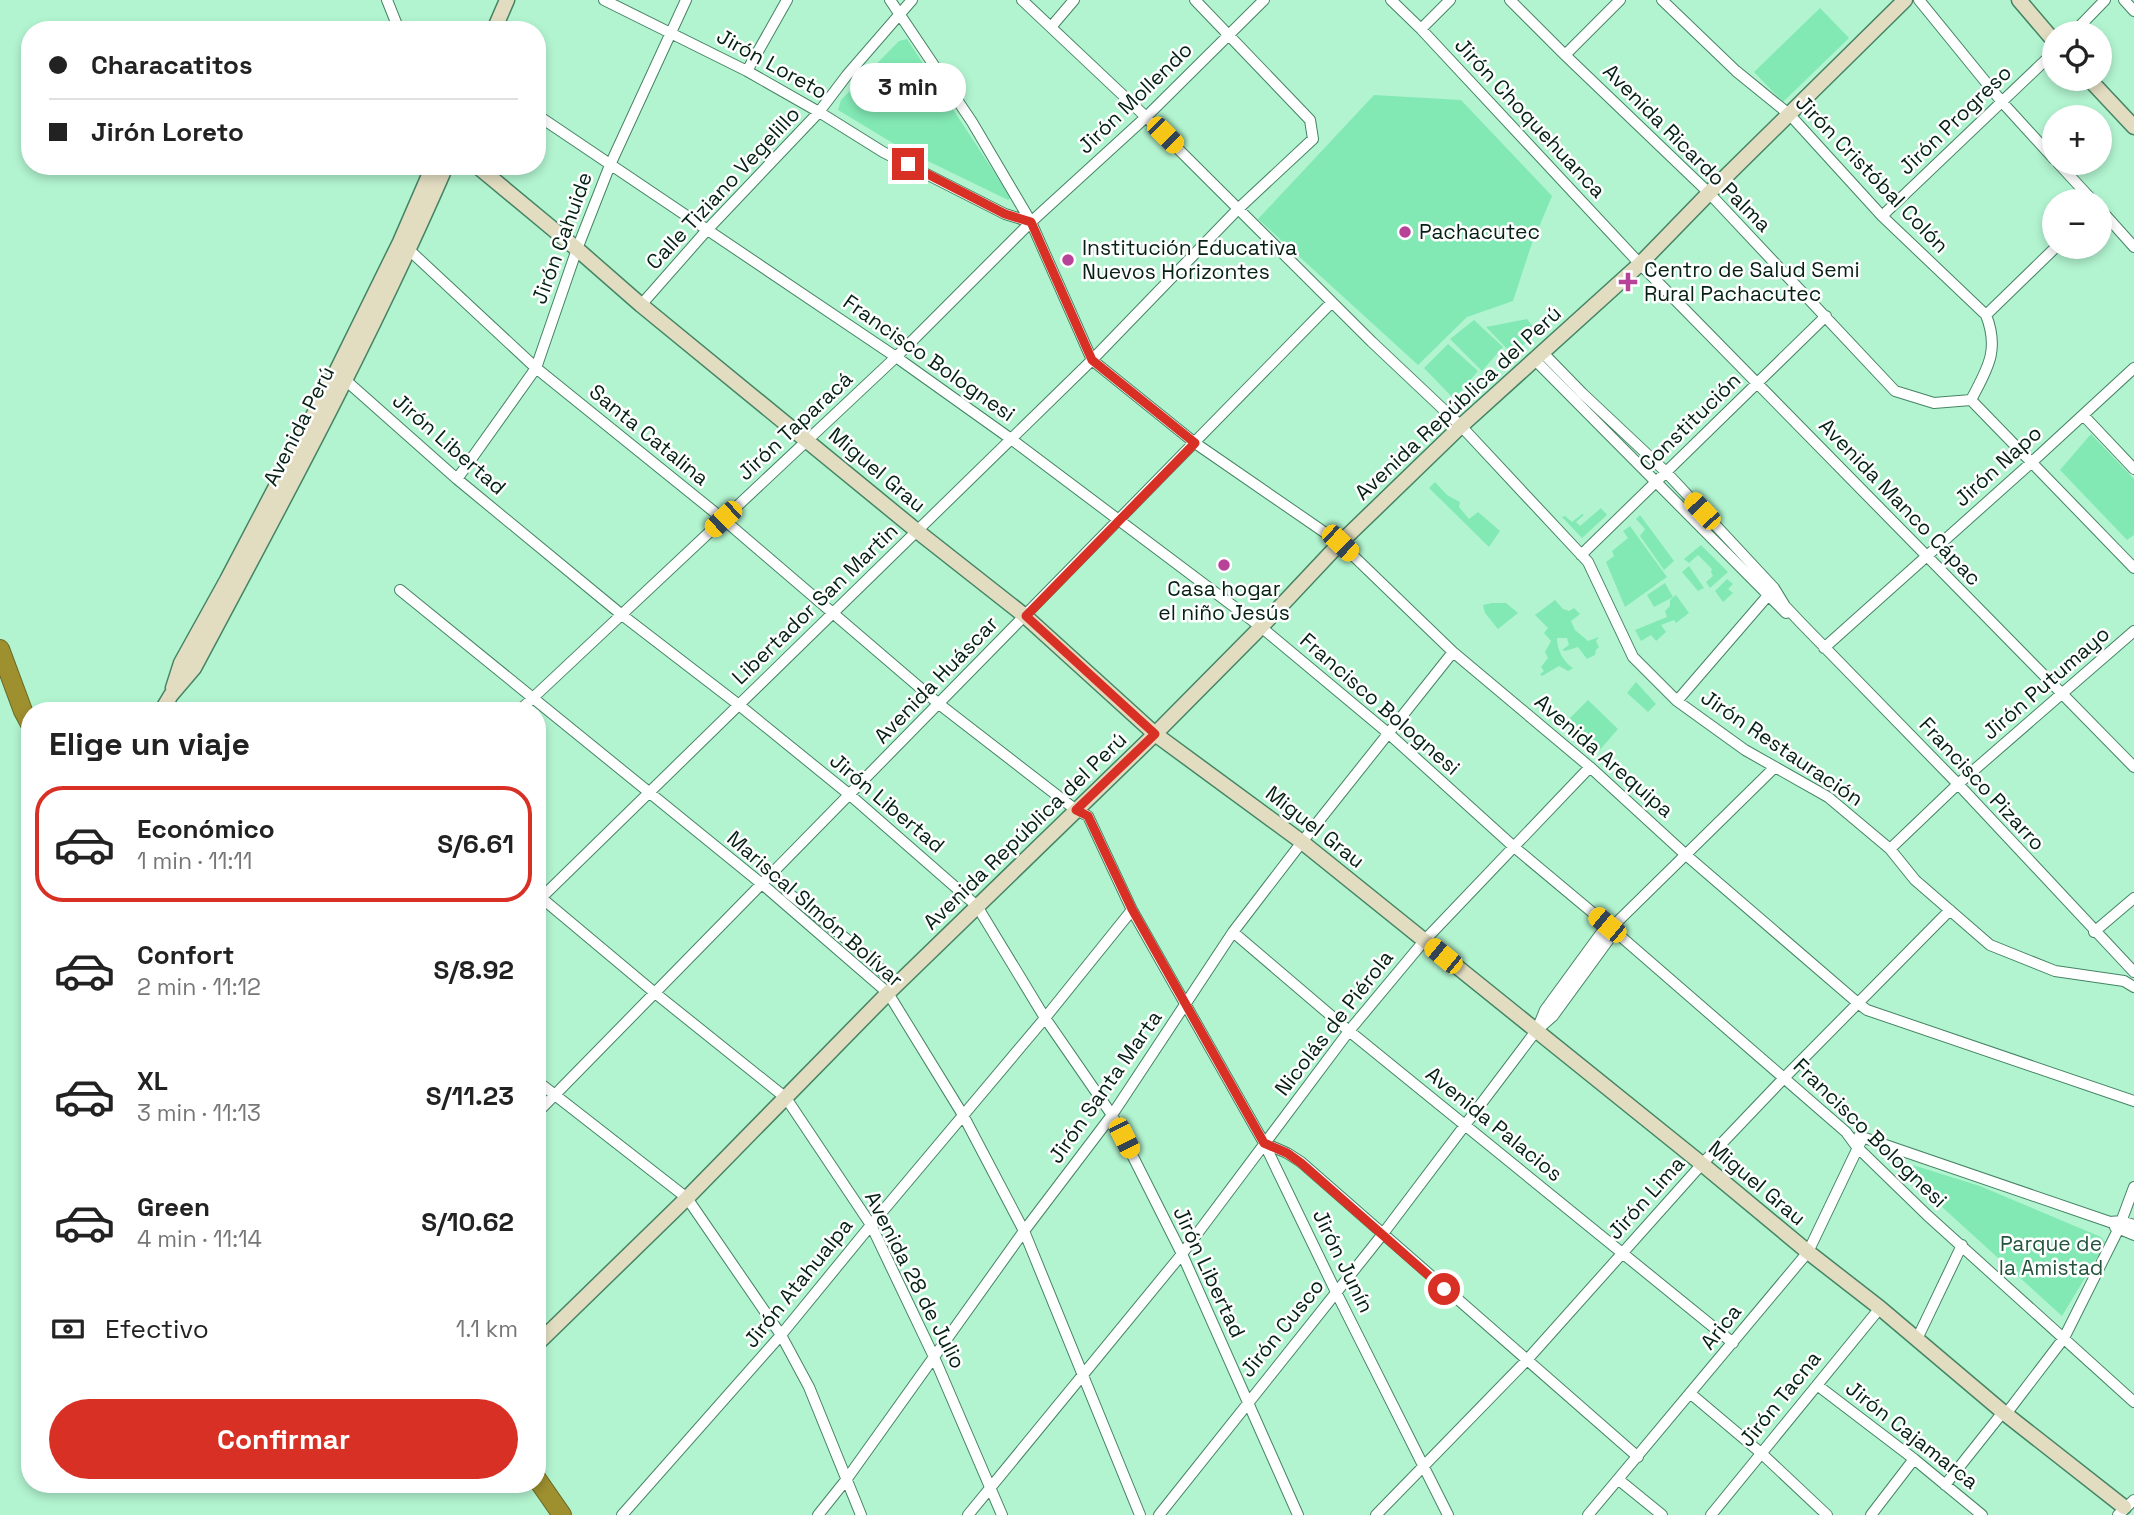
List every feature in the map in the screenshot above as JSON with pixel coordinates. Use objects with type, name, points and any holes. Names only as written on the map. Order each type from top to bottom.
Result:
[{"type":"highway","points":[[0,649],[21,706]]},
{"type":"highway","points":[[546,1492],[562,1515]]},
{"type":"street","points":[[387,0],[395,21]]},
{"type":"street","points":[[498,21],[507,0]]},
{"type":"street","points":[[508,21],[517,0]]},
{"type":"street","name":"Jirón Loreto","points":[[604,0],[747,71],[883,152],[1005,214],[1031,222]]},
{"type":"street","name":"Jirón Cahuide","points":[[457,479],[536,368],[577,249],[610,165],[686,0]]},
{"type":"street","points":[[747,71],[787,0]]},
{"type":"street","points":[[890,0],[972,122],[1031,222],[1092,360]]},
{"type":"street","name":"Calle Tiziano Vegelillo","points":[[641,305],[707,230],[819,112],[912,0]]},
{"type":"street","name":"Jirón Restauración","points":[[1021,0],[1146,117],[1461,426],[1588,562],[1633,657],[1677,701],[1745,750],[1828,797],[1890,849],[1915,880],[1990,945],[2055,971],[2131,977],[2134,987]]},
{"type":"street","points":[[1051,26],[1074,0]]},
{"type":"street","points":[[1195,0],[1229,34]]},
{"type":"street","name":"Jirón Mollendo","points":[[1031,222],[1146,117],[1264,0]]},
{"type":"street","name":"Jirón Choquehuanca","points":[[1391,0],[1640,264]]},
{"type":"street","points":[[1421,29],[1450,0]]},
{"type":"street","name":"Avenida Ricardo Palma","points":[[1510,0],[1709,192],[1895,391],[1934,403],[1971,400]]},
{"type":"street","points":[[1564,55],[1620,0]]},
{"type":"street","name":"Jirón Cristóbal Colón","points":[[1662,0],[1736,71],[1790,115],[1882,216],[1986,315]]},
{"type":"street","name":"Avenida República del Perú","points":[[546,1335],[687,1198],[977,906],[1155,734],[1340,543],[1461,426],[1640,264],[1709,192],[1905,0]]},
{"type":"street","points":[[1919,0],[2002,102],[2042,146]]},
{"type":"street","points":[[2019,0],[2042,27]]},
{"type":"street","points":[[2085,21],[2105,0]]},
{"type":"street","points":[[2124,0],[2134,11]]},
{"type":"street","name":"Libertador San Martin","points":[[546,891],[1092,360],[1238,209],[1313,139],[1310,120],[1229,34]]},
{"type":"street","name":"Jirón Progreso","points":[[1882,216],[2042,64]]},
{"type":"street","points":[[2100,91],[2134,127]]},
{"type":"street","name":"Francisco Bolognesi","points":[[546,120],[896,357],[1120,519],[1261,627],[1388,733],[1514,847],[1846,1132],[1857,1147],[1927,1215],[2134,1402]]},
{"type":"street","name":"Avenida Perú","points":[[405,246],[430,175]]},
{"type":"street","name":"Avenida Perú","points":[[167,702],[181,663],[341,376],[441,175]]},
{"type":"street","name":"Miguel Grau","points":[[488,175],[641,305],[917,531],[1026,616],[1155,734],[1302,842],[1880,1308],[2004,1413],[2127,1509]]},
{"type":"street","points":[[2069,175],[2082,189]]},
{"type":"street","name":"Jirón Taparacá","points":[[529,702],[896,357],[1031,222]]},
{"type":"street","points":[[2112,222],[2134,247]]},
{"type":"street","name":"Santa Catalina","points":[[405,246],[536,368],[723,519],[939,704],[1076,810]]},
{"type":"street","points":[[2044,259],[1986,315],[1991,328],[1991,362],[1971,400],[2133,565]]},
{"type":"street","name":"Avenida Manco Cápac","points":[[1640,264],[2134,767]]},
{"type":"street","name":"Avenida Huáscar","points":[[546,1104],[1332,302]]},
{"type":"street","name":"Constitución","points":[[1581,555],[1826,316]]},
{"type":"street","name":"Francisco Pizarro","points":[[1538,356],[1666,472],[1771,592],[1781,610],[1801,623],[1958,784],[2094,932],[2131,977]]},
{"type":"street","name":"Francisco Pizarro","points":[[1538,356],[1655,483],[1771,592]]},
{"type":"street","name":"Avenida Arequipa","points":[[1092,360],[1195,443],[1340,543],[1453,652],[1590,767],[1686,855],[1858,1004],[1867,1010],[2134,1101]]},
{"type":"street","name":"Jirón Napo","points":[[1824,648],[2032,463],[2134,368]]},
{"type":"street","name":"Jirón Libertad","points":[[341,376],[457,479],[622,615],[850,795],[977,906],[1045,1018],[1112,1115],[1182,1254],[1298,1515]]},
{"type":"street","points":[[2083,415],[2134,469]]},
{"type":"street","name":"Mariscal SImón Bolívar","points":[[400,590],[538,702]]},
{"type":"street","points":[[1677,701],[1771,592]]},
{"type":"street","name":"Jirón Putumayo","points":[[1890,849],[1958,784],[2134,631]]},
{"type":"street","name":"Jirón Santa Marta","points":[[818,1515],[846,1480],[1024,1231],[1112,1115],[1233,932],[1453,652]]},
{"type":"street","name":"Mariscal SImón Bolívar","points":[[546,709],[892,990],[963,1115],[1024,1231],[1140,1515]]},
{"type":"street","name":"Nicolás de Piérola","points":[[968,1515],[1182,1254],[1349,1031],[1424,941],[1590,767]]},
{"type":"street","name":"Jirón Cusco","points":[[1159,1515],[1382,1235],[1536,1031],[1545,1010],[1611,928],[1775,767]]},
{"type":"street","name":"Jirón Junín","points":[[1076,810],[1088,816],[1132,909],[1264,1143],[1448,1515]]},
{"type":"street","points":[[787,891],[869,957],[892,990]]},
{"type":"street","points":[[2094,932],[2134,898]]},
{"type":"street","name":"Avenida 28 de Julio","points":[[546,904],[786,1098],[870,1224],[934,1357],[1002,1515]]},
{"type":"street","name":"Jirón Atahualpa","points":[[622,1515],[781,1335],[870,1224],[1045,1018],[1132,909]]},
{"type":"street","name":"Jirón Lima","points":[[1376,1515],[1527,1360],[1702,1164],[1784,1077],[1950,910]]},
{"type":"street","name":"Avenida Palacios","points":[[1233,932],[1349,1031],[1732,1343]]},
{"type":"street","points":[[546,1088],[687,1198],[781,1335],[809,1387],[861,1515]]},
{"type":"street","points":[[1846,1132],[2116,1224],[2134,1235]]},
{"type":"street","name":"Arica","points":[[1588,1515],[1808,1252],[1863,1137]]},
{"type":"street","points":[[1264,1143],[1294,1158],[1638,1457]]},
{"type":"street","points":[[1945,1485],[2064,1338],[2134,1187]]},
{"type":"street","points":[[2116,1224],[2134,1226]]},
{"type":"street","points":[[1917,1339],[1962,1245]]},
{"type":"street","name":"Jirón Tacna","points":[[1711,1515],[1880,1308]]},
{"type":"street","name":"Jirón Cajamarca","points":[[1817,1385],[1914,1459],[1976,1513]]},
{"type":"street","points":[[1691,1394],[1761,1453],[1827,1515]]},
{"type":"street","points":[[1871,1515],[1914,1459]]},
{"type":"street","points":[[1619,1480],[1662,1515]]},
{"type":"green space","points":[[1820,8],[1849,38],[1783,102],[1754,72]]},
{"type":"green space","points":[[907,39],[1011,198],[1008,200],[901,148],[838,110],[841,100],[899,41]]},
{"type":"green space","name":"Pachacutec","points":[[1374,95],[1461,100],[1552,196],[1531,246],[1513,301],[1467,317],[1418,365],[1258,219]]},
{"type":"green space","points":[[1527,319],[1538,333],[1512,354],[1486,327]]},
{"type":"green space","points":[[1474,320],[1503,347],[1482,371],[1450,339]]},
{"type":"green space","points":[[1448,344],[1478,371],[1454,399],[1424,368]]},
{"type":"green space","points":[[2091,434],[2134,479],[2134,535],[2127,540],[2060,470]]},
{"type":"green space","points":[[1435,482],[1447,495],[1460,502],[1459,507],[1469,519],[1478,512],[1500,531],[1489,547],[1429,488]]},
{"type":"green space","points":[[1601,508],[1607,515],[1582,538],[1562,517],[1565,516],[1572,522],[1584,515],[1576,522],[1580,526]]},
{"type":"green space","points":[[1640,515],[1674,561],[1664,570],[1640,536],[1645,529],[1636,519]]},
{"type":"green space","points":[[1630,526],[1667,577],[1625,607],[1606,562],[1614,556],[1612,551],[1628,538],[1623,531]]},
{"type":"green space","points":[[1701,545],[1728,572],[1710,588],[1706,582],[1713,576],[1712,569],[1698,555],[1689,563],[1684,559]]},
{"type":"green space","points":[[1689,566],[1704,588],[1698,591],[1682,572]]},
{"type":"green space","points":[[1727,579],[1733,584],[1728,589],[1733,593],[1723,602],[1715,591]]},
{"type":"green space","points":[[1665,583],[1673,597],[1654,607],[1647,595]]},
{"type":"green space","points":[[1676,595],[1689,613],[1676,623],[1674,620],[1661,625],[1666,632],[1656,641],[1651,635],[1641,641],[1635,630],[1667,617],[1665,611],[1670,606],[1670,600]]},
{"type":"green space","points":[[1555,600],[1563,609],[1569,611],[1574,608],[1580,614],[1571,621],[1575,630],[1588,641],[1599,637],[1596,641],[1599,647],[1595,655],[1587,659],[1578,647],[1562,650],[1569,645],[1567,638],[1557,638],[1561,655],[1573,668],[1568,671],[1559,666],[1542,676],[1540,674],[1544,671],[1541,667],[1548,658],[1545,652],[1551,641],[1544,633],[1548,628],[1535,615]]},
{"type":"green space","points":[[1506,603],[1518,613],[1498,629],[1485,613],[1483,605]]},
{"type":"green space","points":[[1636,682],[1656,704],[1648,712],[1627,693]]},
{"type":"green space","points":[[1588,700],[1618,729],[1598,752],[1566,722]]},
{"type":"green space","name":"Parque de la Amistad","points":[[1887,1157],[1980,1186],[2101,1237],[2105,1242],[2103,1248],[2062,1316]]},
{"type":"place","name":"Pachacutec","points":[[1405,232]]},
{"type":"place","name":"Institución Educativa Nuevos Horizontes","points":[[1068,260]]},
{"type":"place","name":"Centro de Salud Semi Rural Pachacutec","points":[[1628,282]]},
{"type":"place","name":"Casa hogar el niño Jesús","points":[[1224,565]]},
{"type":"route","points":[[908,164],[1005,214],[1031,222],[1092,360],[1195,443],[1026,616],[1155,734],[1076,810],[1088,816],[1132,909],[1264,1143],[1287,1153],[1301,1163],[1444,1289]]}]
